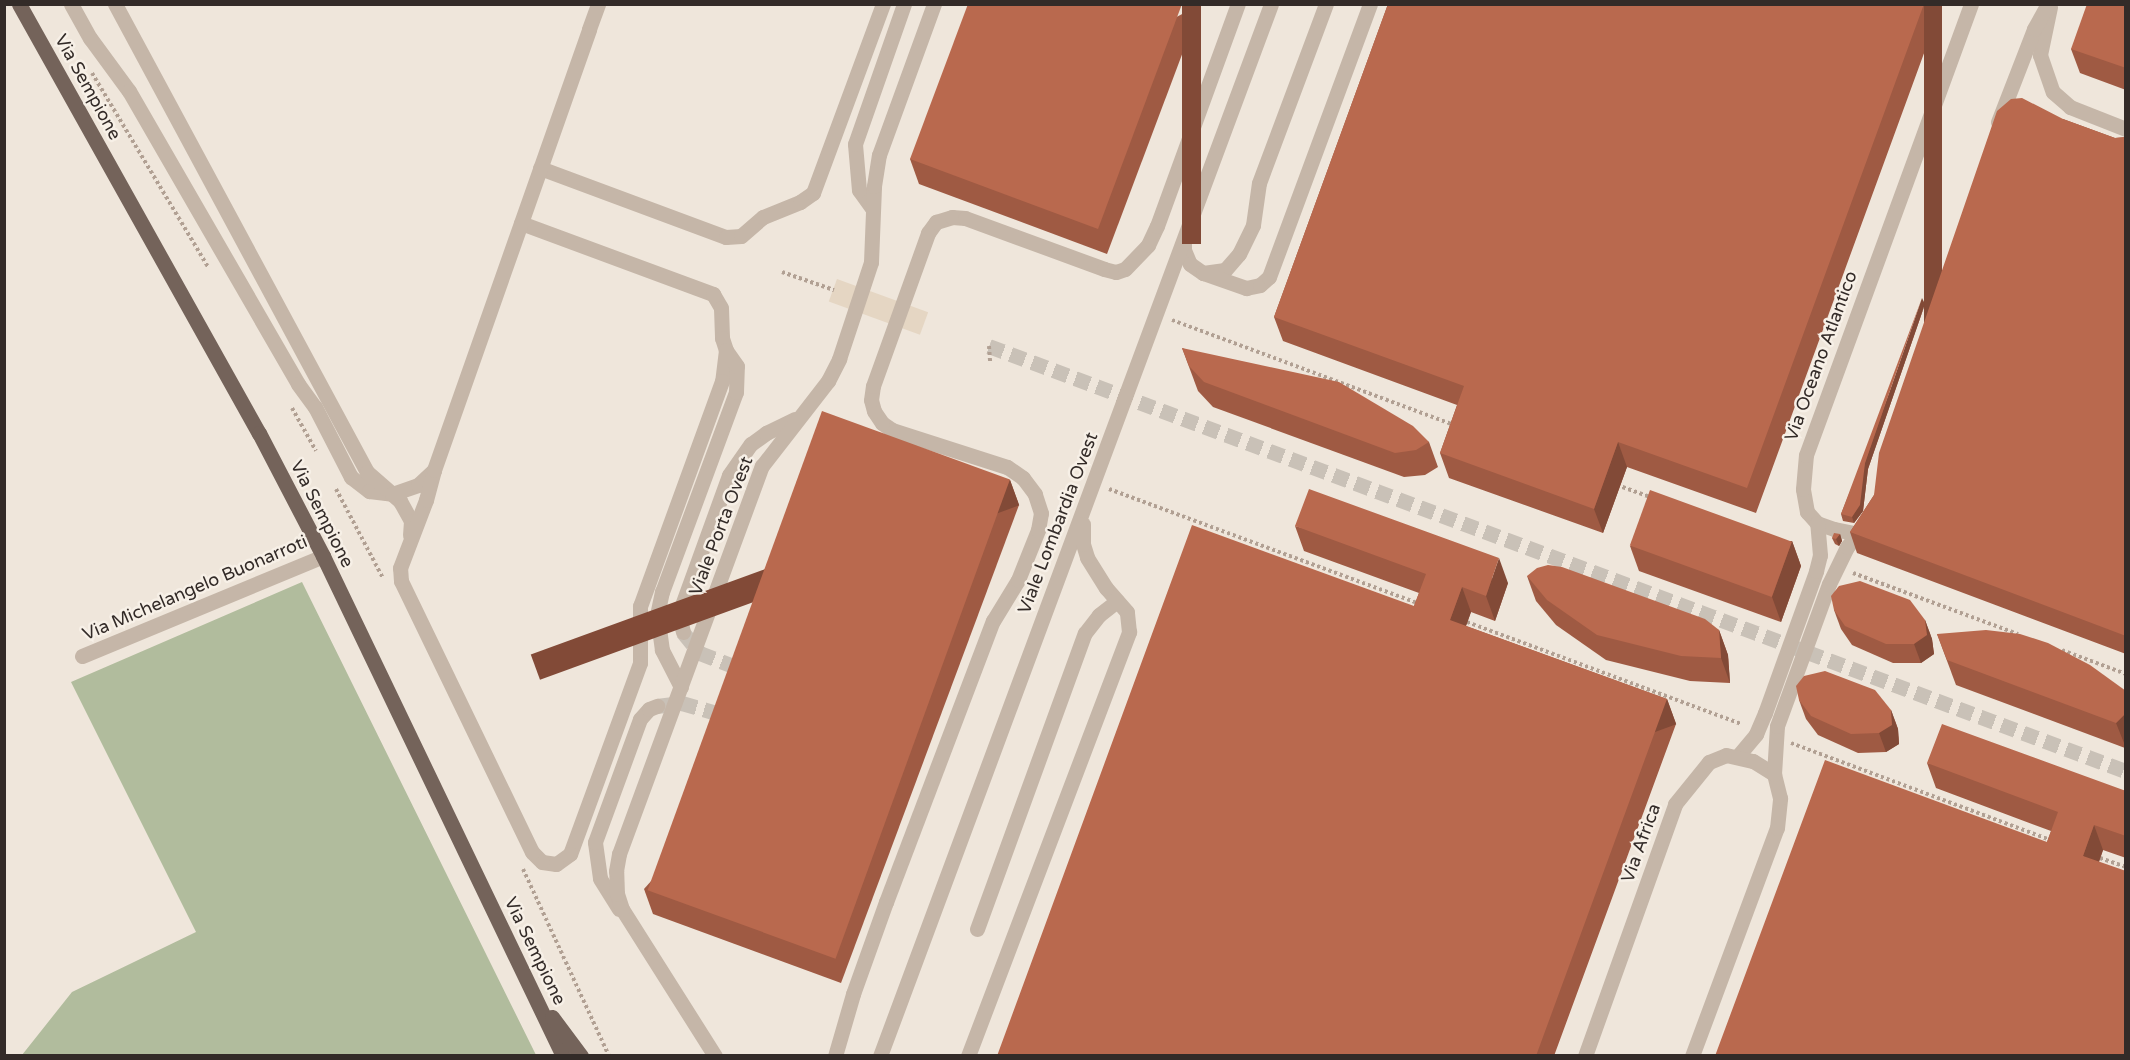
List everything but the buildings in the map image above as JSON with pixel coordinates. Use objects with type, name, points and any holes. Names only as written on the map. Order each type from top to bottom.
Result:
[{"type":"main road","name":"Via Sempione","points":[[19,4],[254,424],[323,556],[563,1056]]},
{"type":"main road","points":[[534,993],[581,1056]]},
{"type":"street","points":[[71,4],[90,38],[129,90],[298,384],[315,407],[351,477],[369,490],[392,494],[418,485],[434,470]]},
{"type":"street","points":[[116,4],[367,472],[408,511],[411,521],[410,538]]},
{"type":"street","points":[[598,4],[434,470],[426,500],[399,568],[401,581],[532,852],[542,862],[561,862],[570,854],[640,663],[640,606],[722,381],[726,350]]},
{"type":"street","points":[[540,168],[726,237],[741,236],[763,217],[800,202],[813,193],[883,4]]},
{"type":"street","points":[[872,208],[859,190],[855,144],[904,4]]},
{"type":"street","name":"Viale Porta Ovest","points":[[715,1056],[633,928],[617,894],[616,871],[619,854],[762,466],[828,381],[839,359],[871,262],[872,208],[876,168],[934,4]]},
{"type":"street","points":[[835,1056],[853,994],[923,805],[993,621],[1018,580],[1031,550],[1041,513],[1035,494],[1023,478],[1007,467],[892,430],[882,423],[874,411],[870,399],[873,386],[928,233],[936,222],[952,217],[965,218],[1104,269],[1116,272],[1125,269],[1148,245],[1157,226],[1238,4]]},
{"type":"street","name":"Viale Lombardia Ovest","points":[[880,1056],[1271,4]]},
{"type":"street","points":[[1203,273],[1225,270],[1239,254],[1250,231],[1259,183],[1326,4]]},
{"type":"street","points":[[1184,239],[1184,250],[1190,264],[1203,273],[1246,288],[1260,285],[1269,277],[1370,4]]},
{"type":"street","name":"Via Oceano Atlantico","points":[[1817,523],[1807,512],[1803,489],[1806,455],[1971,4]]},
{"type":"street","points":[[2049,4],[2040,55],[2053,92],[2070,107],[2126,129]]},
{"type":"street","points":[[2016,111],[2006,115],[1994,133],[2034,29],[2049,4]]},
{"type":"street","points":[[521,223],[706,290],[713,294],[721,308],[722,338],[726,350],[737,366],[736,392],[662,592],[657,615],[662,650],[681,687]]},
{"type":"street","points":[[683,633],[680,619],[682,605],[729,475],[751,444],[766,433],[798,418]]},
{"type":"street","points":[[968,1056],[1129,632],[1127,612],[1106,588],[1087,557],[1082,533],[1084,509]]},
{"type":"street","points":[[1692,1056],[1777,828],[1780,798],[1774,774],[1777,726],[1828,584],[1847,547],[1872,515]]},
{"type":"street","points":[[1774,774],[1754,761],[1737,757],[1756,734],[1816,572],[1820,555],[1817,523],[1859,534]]},
{"type":"street","name":"Via Michelangelo Buonarroti","points":[[82,656],[323,556]]},
{"type":"street","points":[[977,929],[1085,633],[1099,615],[1117,601]]},
{"type":"street","points":[[633,928],[600,878],[595,842],[640,719],[649,709],[657,706]]},
{"type":"street","name":"Via Africa","points":[[1585,1056],[1675,804],[1709,762],[1726,755],[1737,757]]},
{"type":"path","points":[[88,68],[211,272]]},
{"type":"path","points":[[782,272],[834,290]]},
{"type":"path","points":[[1155,314],[1458,427]]},
{"type":"path","points":[[989,346],[990,362]]},
{"type":"path","points":[[290,404],[317,454]]},
{"type":"path","points":[[1094,483],[1431,609]]},
{"type":"path","points":[[334,484],[387,587]]},
{"type":"path","points":[[2100,858],[2126,867]]},
{"type":"path","points":[[522,867],[609,1056]]},
{"type":"green space","points":[[302,582],[536,1055],[22,1055],[72,992],[196,932],[71,682]]},
{"type":"shaded area","points":[[837,279],[928,312],[920,335],[829,302]]},
{"type":"tunnel","points":[[989,346],[2126,771]]},
{"type":"tunnel","points":[[683,632],[700,653],[744,670]]},
{"type":"tunnel","points":[[657,706],[682,703],[727,716]]}]
